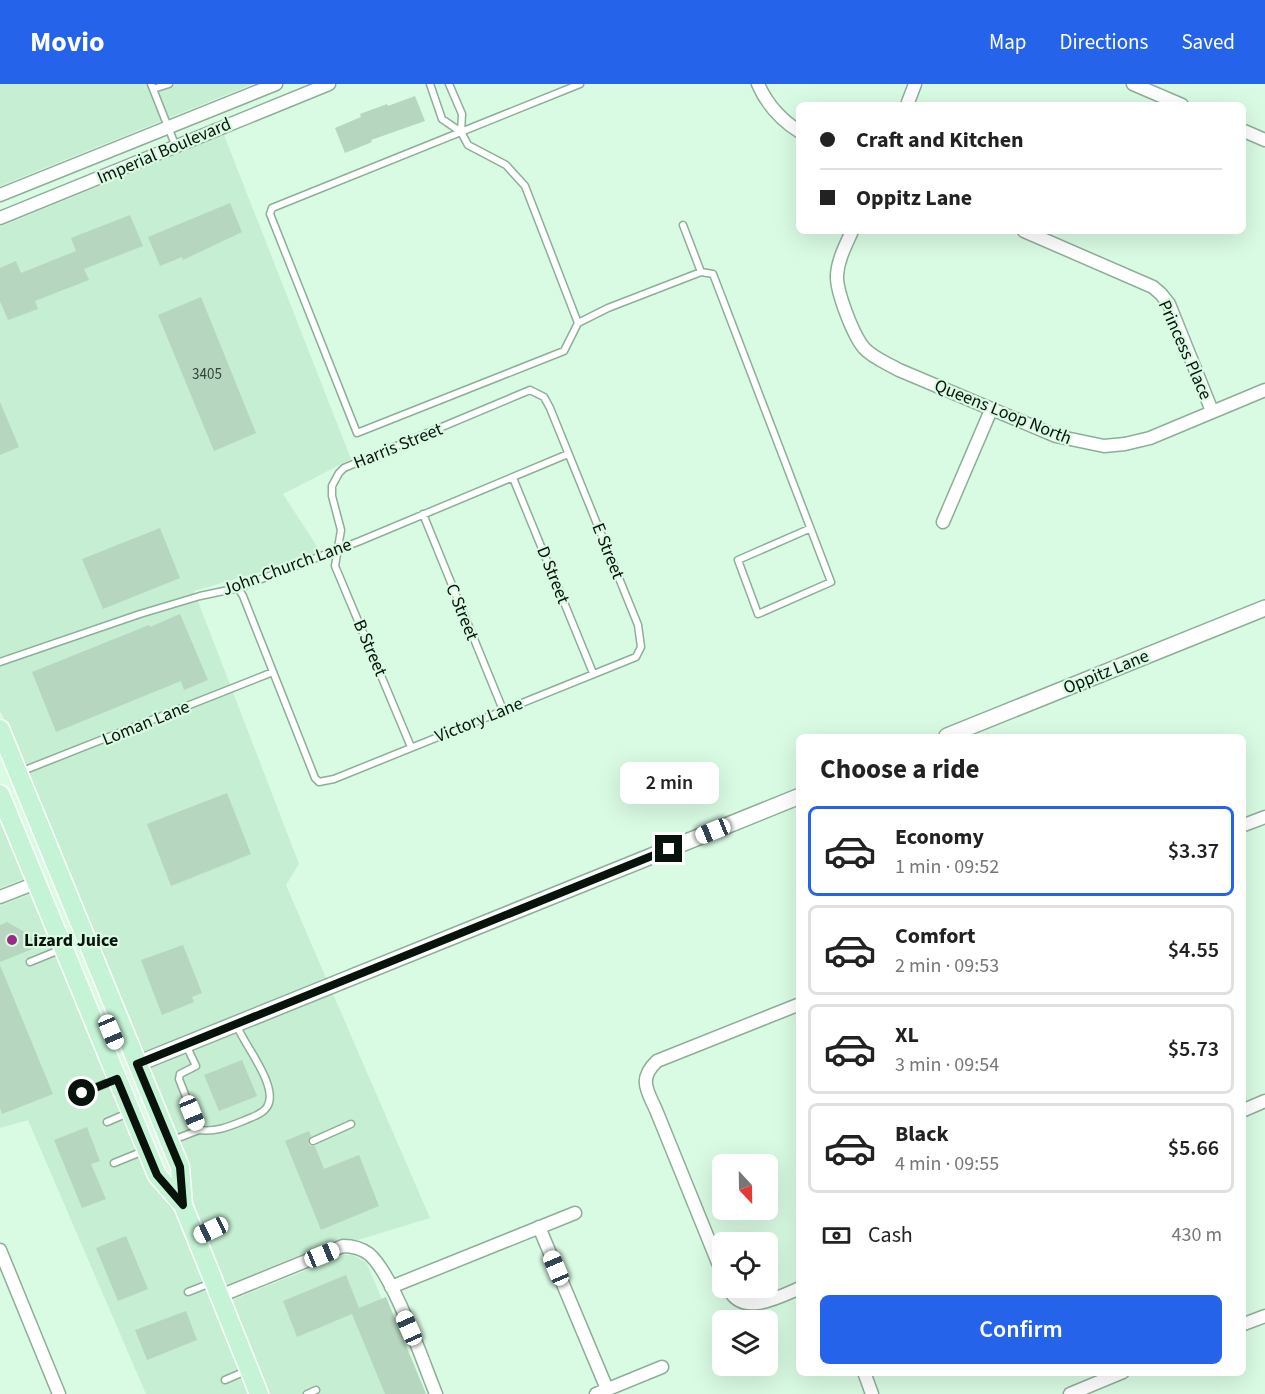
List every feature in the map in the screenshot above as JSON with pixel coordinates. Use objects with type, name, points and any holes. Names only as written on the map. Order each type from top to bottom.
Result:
[{"type":"main road","points":[[0,729],[180,1167],[183,1205]]},
{"type":"main road","points":[[0,794],[157,1175],[203,1233],[217,1289],[260,1394]]},
{"type":"main road","points":[[87,1006],[111,1032],[123,1059],[133,1065],[137,1064]]},
{"type":"street","name":"Imperial Boulevard","points":[[0,195],[276,84]]},
{"type":"street","name":"Imperial Boulevard","points":[[0,218],[329,84]]},
{"type":"street","points":[[758,84],[764,98],[775,112],[796,129]]},
{"type":"street","points":[[908,102],[915,84]]},
{"type":"street","points":[[1133,84],[1175,102]]},
{"type":"street","points":[[1246,132],[1265,141]]},
{"type":"street","name":"Queens Loop North","points":[[851,234],[841,256],[837,276],[839,291],[857,338],[865,349],[876,358],[899,370],[1056,436],[1104,446],[1125,444],[1150,438],[1265,390]]},
{"type":"street","name":"Princess Place","points":[[1031,234],[1122,272],[1153,287],[1161,294],[1168,304],[1212,411]]},
{"type":"street","points":[[943,522],[991,410]]},
{"type":"street","name":"Oppitz Lane","points":[[952,734],[1265,608]]},
{"type":"street","points":[[137,1064],[796,798]]},
{"type":"street","points":[[1246,824],[1265,817]]},
{"type":"street","points":[[0,897],[36,883]]},
{"type":"street","points":[[712,1248],[656,1110],[647,1094],[646,1078],[649,1069],[657,1061],[796,1006]]},
{"type":"street","points":[[1246,1109],[1265,1101]]},
{"type":"street","points":[[391,1287],[575,1213]]},
{"type":"street","points":[[539,1227],[602,1391],[662,1367]]},
{"type":"street","points":[[217,1289],[343,1246],[353,1246],[368,1253],[375,1260],[391,1287],[436,1394]]},
{"type":"street","points":[[0,1250],[58,1394]]},
{"type":"street","points":[[778,1296],[796,1290]]},
{"type":"street","points":[[736,1298],[743,1302],[760,1303],[773,1298]]},
{"type":"street","points":[[1246,1323],[1265,1316]]},
{"type":"street","points":[[865,1376],[872,1394]]},
{"type":"street","points":[[1070,1394],[1113,1376]]},
{"type":"lane","points":[[169,84],[152,87],[176,147]]},
{"type":"lane","points":[[430,84],[442,119],[461,132],[468,145],[506,165],[525,186],[578,323]]},
{"type":"lane","points":[[449,84],[462,114],[461,132]]},
{"type":"lane","points":[[580,84],[272,208],[270,214],[357,433],[564,351],[578,323],[608,308],[701,272],[712,274],[831,582],[758,614],[738,560],[809,529]]},
{"type":"lane","points":[[683,225],[701,272]]},
{"type":"lane","name":"E Street","points":[[530,390],[544,397],[550,408],[638,625],[640,650]]},
{"type":"lane","name":"Harris Street","points":[[338,548],[341,530],[332,496],[332,486],[344,468],[530,390]]},
{"type":"lane","name":"John Church Lane","points":[[0,662],[140,614],[200,596],[238,588],[321,557],[568,454]]},
{"type":"lane","name":"D Street","points":[[513,478],[593,673]]},
{"type":"lane","name":"C Street","points":[[423,514],[503,710]]},
{"type":"lane","name":"B Street","points":[[338,548],[335,566],[411,747]]},
{"type":"lane","points":[[238,588],[273,672]]},
{"type":"lane","name":"Victory Lane","points":[[273,672],[319,782],[334,779],[636,657],[640,650]]},
{"type":"lane","name":"Loman Lane","points":[[18,773],[273,672]]},
{"type":"lane","points":[[30,962],[63,948]]},
{"type":"lane","points":[[170,1142],[199,1130],[215,1131],[259,1115],[266,1108],[271,1097],[264,1076],[236,1024]]},
{"type":"lane","points":[[186,1044],[196,1066],[180,1074],[179,1079],[199,1130]]},
{"type":"lane","points":[[82,1093],[117,1079]]},
{"type":"lane","points":[[107,1122],[131,1112]]},
{"type":"lane","points":[[313,1141],[351,1125]]},
{"type":"lane","points":[[114,1163],[146,1150]]},
{"type":"lane","points":[[188,1292],[217,1289]]},
{"type":"lane","points":[[225,1380],[250,1370]]},
{"type":"lane","points":[[307,1394],[316,1390]]},
{"type":"shaded area","points":[[0,84],[253,84],[0,186]]},
{"type":"shaded area","points":[[224,135],[351,459],[283,494],[322,554],[194,591],[299,864],[286,885],[326,978],[141,1053],[0,710],[0,227]]},
{"type":"shaded area","points":[[0,814],[26,878],[0,888]]},
{"type":"shaded area","points":[[33,893],[77,1006],[148,1172],[146,1174],[178,1213],[251,1394],[146,1394],[28,1120],[0,1128],[0,906]]},
{"type":"shaded area","points":[[333,994],[430,1218],[358,1240],[339,1239],[224,1286],[190,1202],[188,1173],[190,1172],[187,1159],[185,1159],[147,1069]]},
{"type":"shaded area","points":[[344,1255],[352,1255],[366,1262],[423,1394],[267,1394],[230,1301]]},
{"type":"building","points":[[415,96],[425,121],[371,140],[372,142],[345,153],[335,128],[361,117],[360,114]]},
{"type":"building","points":[[230,203],[242,232],[183,260],[182,257],[160,266],[148,237]]},
{"type":"building","points":[[130,215],[143,246],[84,269],[89,280],[35,301],[38,309],[8,320],[0,301],[0,268],[16,261],[21,273],[76,251],[71,238]]},
{"type":"building","points":[[201,297],[256,433],[214,451],[158,315]]},
{"type":"building","points":[[0,402],[19,447],[0,455]]},
{"type":"building","points":[[160,528],[180,578],[103,609],[82,559]]},
{"type":"building","points":[[180,614],[208,680],[184,690],[181,681],[56,732],[32,672]]},
{"type":"building","points":[[227,793],[251,854],[171,886],[147,824]]},
{"type":"building","points":[[7,922],[30,935],[35,948],[0,962],[0,925]]},
{"type":"building","points":[[183,945],[202,993],[192,997],[194,1002],[162,1015],[141,960]]},
{"type":"building","points":[[0,965],[53,1094],[2,1114],[0,1108]]},
{"type":"building","points":[[242,1060],[257,1096],[219,1111],[204,1075]]},
{"type":"building","points":[[87,1127],[100,1161],[91,1164],[106,1199],[82,1208],[54,1140]]},
{"type":"building","points":[[309,1131],[311,1136],[308,1143],[310,1146],[315,1146],[324,1169],[359,1155],[379,1206],[321,1230],[285,1141]]},
{"type":"building","points":[[126,1236],[148,1289],[118,1301],[96,1248]]},
{"type":"building","points":[[346,1275],[359,1308],[386,1297],[426,1394],[385,1394],[352,1314],[297,1337],[283,1301]]},
{"type":"building","points":[[186,1311],[197,1340],[147,1360],[135,1330]]},
{"type":"place","name":"Lizard Juice","points":[[12,940]]},
{"type":"route","points":[[82,1093],[117,1079],[157,1175],[183,1205],[180,1167],[137,1064],[669,849]]}]
